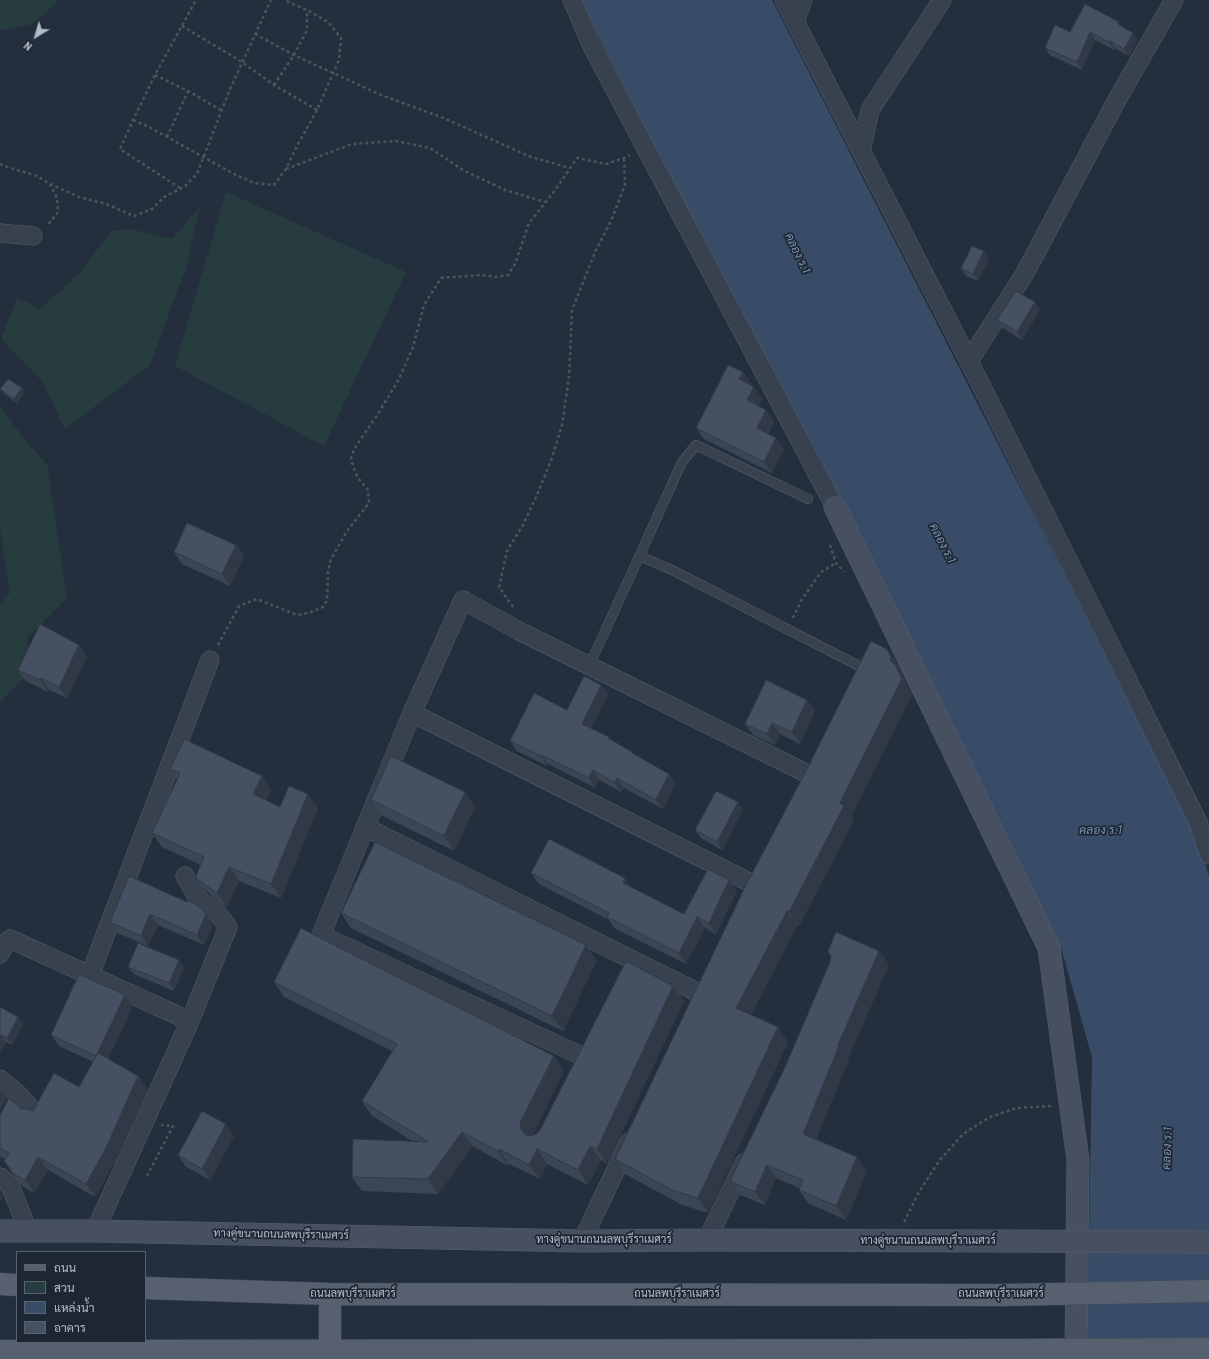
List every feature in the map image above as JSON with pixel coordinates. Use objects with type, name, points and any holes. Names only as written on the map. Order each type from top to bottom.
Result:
[{"type":"main road","points":[[835,507],[1050,948],[1078,1160],[1076,1359]]},
{"type":"main road","name":"ทางคู่ขนานถนนลพบุรีราเมศวร์","points":[[0,1231],[95,1231],[582,1241],[1209,1242]]},
{"type":"main road","points":[[0,1284],[16,1285]]},
{"type":"main road","name":"ถนนลพบุรีราเมศวร์","points":[[146,1288],[330,1294],[1003,1295],[1209,1291]]},
{"type":"main road","points":[[330,1294],[330,1350]]},
{"type":"main road","points":[[0,1351],[1209,1349]]},
{"type":"street","points":[[572,0],[592,46],[835,507]]},
{"type":"street","points":[[784,0],[969,360],[1198,822],[1209,855]]},
{"type":"street","points":[[795,22],[803,0]]},
{"type":"street","points":[[861,151],[870,110],[942,0]]},
{"type":"street","points":[[969,360],[1025,273],[1118,98],[1174,0]]},
{"type":"street","points":[[0,233],[33,236]]},
{"type":"street","points":[[584,1057],[321,935],[412,713],[463,600],[521,632],[806,773]]},
{"type":"street","points":[[90,975],[210,660]]},
{"type":"street","points":[[412,713],[753,884]]},
{"type":"street","points":[[365,827],[629,967],[699,993]]},
{"type":"street","points":[[95,1231],[190,1021],[228,927],[216,910],[198,900],[185,876]]},
{"type":"street","points":[[2,942],[10,939],[190,1021]]},
{"type":"street","points":[[0,1080],[20,1096],[34,1112]]},
{"type":"street","points":[[582,1241],[635,1128]]},
{"type":"street","points":[[707,1240],[752,1146]]},
{"type":"street","points":[[0,1177],[10,1185],[28,1231]]},
{"type":"lane","points":[[589,666],[682,462],[696,445],[808,499]]},
{"type":"lane","points":[[640,556],[674,571],[860,667]]},
{"type":"path","points":[[180,188],[120,149],[155,75],[196,0]]},
{"type":"path","points":[[0,164],[37,176],[50,184],[79,197],[106,204],[134,216],[152,209],[164,197],[184,187],[197,174],[221,110],[271,0]]},
{"type":"path","points":[[133,120],[149,127],[234,174],[254,182],[274,185],[286,169],[317,110],[339,60],[341,38],[328,22],[307,10],[284,0]]},
{"type":"path","points":[[274,85],[294,55],[307,30],[307,10]]},
{"type":"path","points":[[182,26],[242,62],[274,85],[317,110]]},
{"type":"path","points":[[255,34],[294,55],[381,95],[441,117],[531,157],[570,168]]},
{"type":"path","points":[[155,75],[188,91],[221,110]]},
{"type":"path","points":[[167,137],[188,91]]},
{"type":"path","points":[[286,169],[352,144],[396,141],[430,148],[463,170],[477,177],[505,190],[546,202]]},
{"type":"path","points":[[210,660],[239,606],[257,599],[297,615],[309,613],[323,607],[327,600],[328,572],[331,558],[347,531],[369,503],[368,490],[358,478],[351,459],[354,449],[378,414],[399,379],[413,347],[424,305],[442,278],[481,275],[495,277],[508,275],[515,264],[529,223],[546,202],[577,158],[606,164],[624,158],[645,145]]},
{"type":"path","points":[[521,632],[514,608],[499,587],[507,551],[523,525],[537,495],[552,458],[562,425],[569,377],[572,310],[596,250],[611,220],[625,185],[624,158]]},
{"type":"path","points":[[33,236],[48,226],[58,212],[58,198],[50,184]]},
{"type":"path","points":[[788,630],[802,599],[821,572],[836,563]]},
{"type":"path","points":[[895,1241],[920,1190],[940,1160],[963,1134],[990,1117],[1016,1108],[1071,1105]]},
{"type":"path","points":[[144,1122],[173,1126],[147,1176]]},
{"type":"green space","points":[[0,0],[59,0],[33,24],[0,31]]},
{"type":"green space","points":[[226,192],[406,272],[324,446],[175,366]]},
{"type":"green space","points":[[200,207],[186,268],[150,365],[65,429],[41,380],[1,339],[17,297],[40,309],[79,274],[111,231],[131,229],[172,239]]},
{"type":"green space","points":[[0,406],[27,443],[47,464],[67,598],[27,638],[30,672],[0,703],[0,603],[10,593],[0,529]]},
{"type":"water","name":"คลอง ร.1","points":[[580,0],[772,0],[1195,831],[1209,876],[1209,1359],[1087,1359],[1092,1057],[1062,951]]},
{"type":"building","points":[[1085,4],[1119,22],[1118,24],[1133,33],[1124,49],[1090,32],[1077,62],[1045,48],[1055,25],[1070,32]]},
{"type":"building","points":[[972,246],[984,251],[973,274],[961,268]]},
{"type":"building","points":[[1016,291],[1035,302],[1017,332],[997,320]]},
{"type":"building","points":[[728,365],[743,372],[739,379],[754,387],[747,400],[766,410],[757,428],[776,438],[764,462],[696,428]]},
{"type":"building","points":[[8,379],[22,388],[14,399],[0,389]]},
{"type":"building","points":[[187,523],[236,545],[222,574],[174,552]]},
{"type":"building","points":[[40,624],[79,645],[59,687],[41,678],[40,680],[18,670]]},
{"type":"building","points":[[871,641],[887,649],[891,658],[890,661],[894,663],[902,679],[840,803],[844,806],[789,912],[787,911],[736,1008],[778,1027],[698,1198],[672,1190],[615,1159],[745,887],[806,771]]},
{"type":"building","points":[[584,676],[601,685],[582,724],[609,737],[608,738],[632,753],[669,774],[656,800],[617,778],[615,783],[593,770],[589,778],[510,741],[534,693],[567,710]]},
{"type":"building","points":[[766,680],[807,700],[792,732],[772,723],[767,734],[745,724]]},
{"type":"building","points":[[184,739],[262,776],[253,794],[280,807],[289,786],[308,794],[271,884],[229,867],[217,893],[197,879],[196,876],[204,857],[152,833],[180,773],[170,769]]},
{"type":"building","points":[[391,756],[465,792],[444,836],[371,800]]},
{"type":"building","points":[[716,791],[738,802],[717,842],[695,830]]},
{"type":"building","points":[[549,839],[625,878],[623,883],[684,914],[708,869],[729,880],[709,923],[697,917],[679,953],[607,917],[609,913],[531,873]]},
{"type":"building","points":[[375,842],[586,945],[552,1016],[341,913]]},
{"type":"building","points":[[129,876],[187,902],[188,900],[200,907],[206,914],[197,935],[150,914],[141,936],[110,922]]},
{"type":"building","points":[[301,928],[554,1056],[521,1121],[520,1126],[522,1131],[526,1135],[531,1136],[540,1130],[626,961],[673,986],[597,1149],[590,1146],[578,1170],[537,1149],[529,1165],[462,1132],[428,1179],[352,1177],[353,1139],[429,1142],[362,1101],[397,1044],[274,982]]},
{"type":"building","points":[[836,932],[879,951],[838,1045],[839,1046],[803,1134],[857,1157],[836,1206],[799,1190],[803,1180],[767,1165],[755,1192],[730,1181],[786,1065],[830,962],[831,957],[828,951]]},
{"type":"building","points":[[138,943],[179,960],[169,983],[128,967]]},
{"type":"building","points":[[79,974],[125,995],[96,1056],[51,1035]]},
{"type":"building","points":[[0,1007],[18,1017],[7,1038],[1,1035],[0,1037]]},
{"type":"building","points":[[98,1053],[138,1076],[105,1150],[86,1184],[38,1157],[25,1180],[12,1173],[4,1161],[9,1153],[0,1148],[0,1115],[9,1098],[21,1109],[33,1111],[54,1073],[79,1087]]},
{"type":"building","points":[[202,1111],[226,1124],[202,1169],[178,1155]]}]
